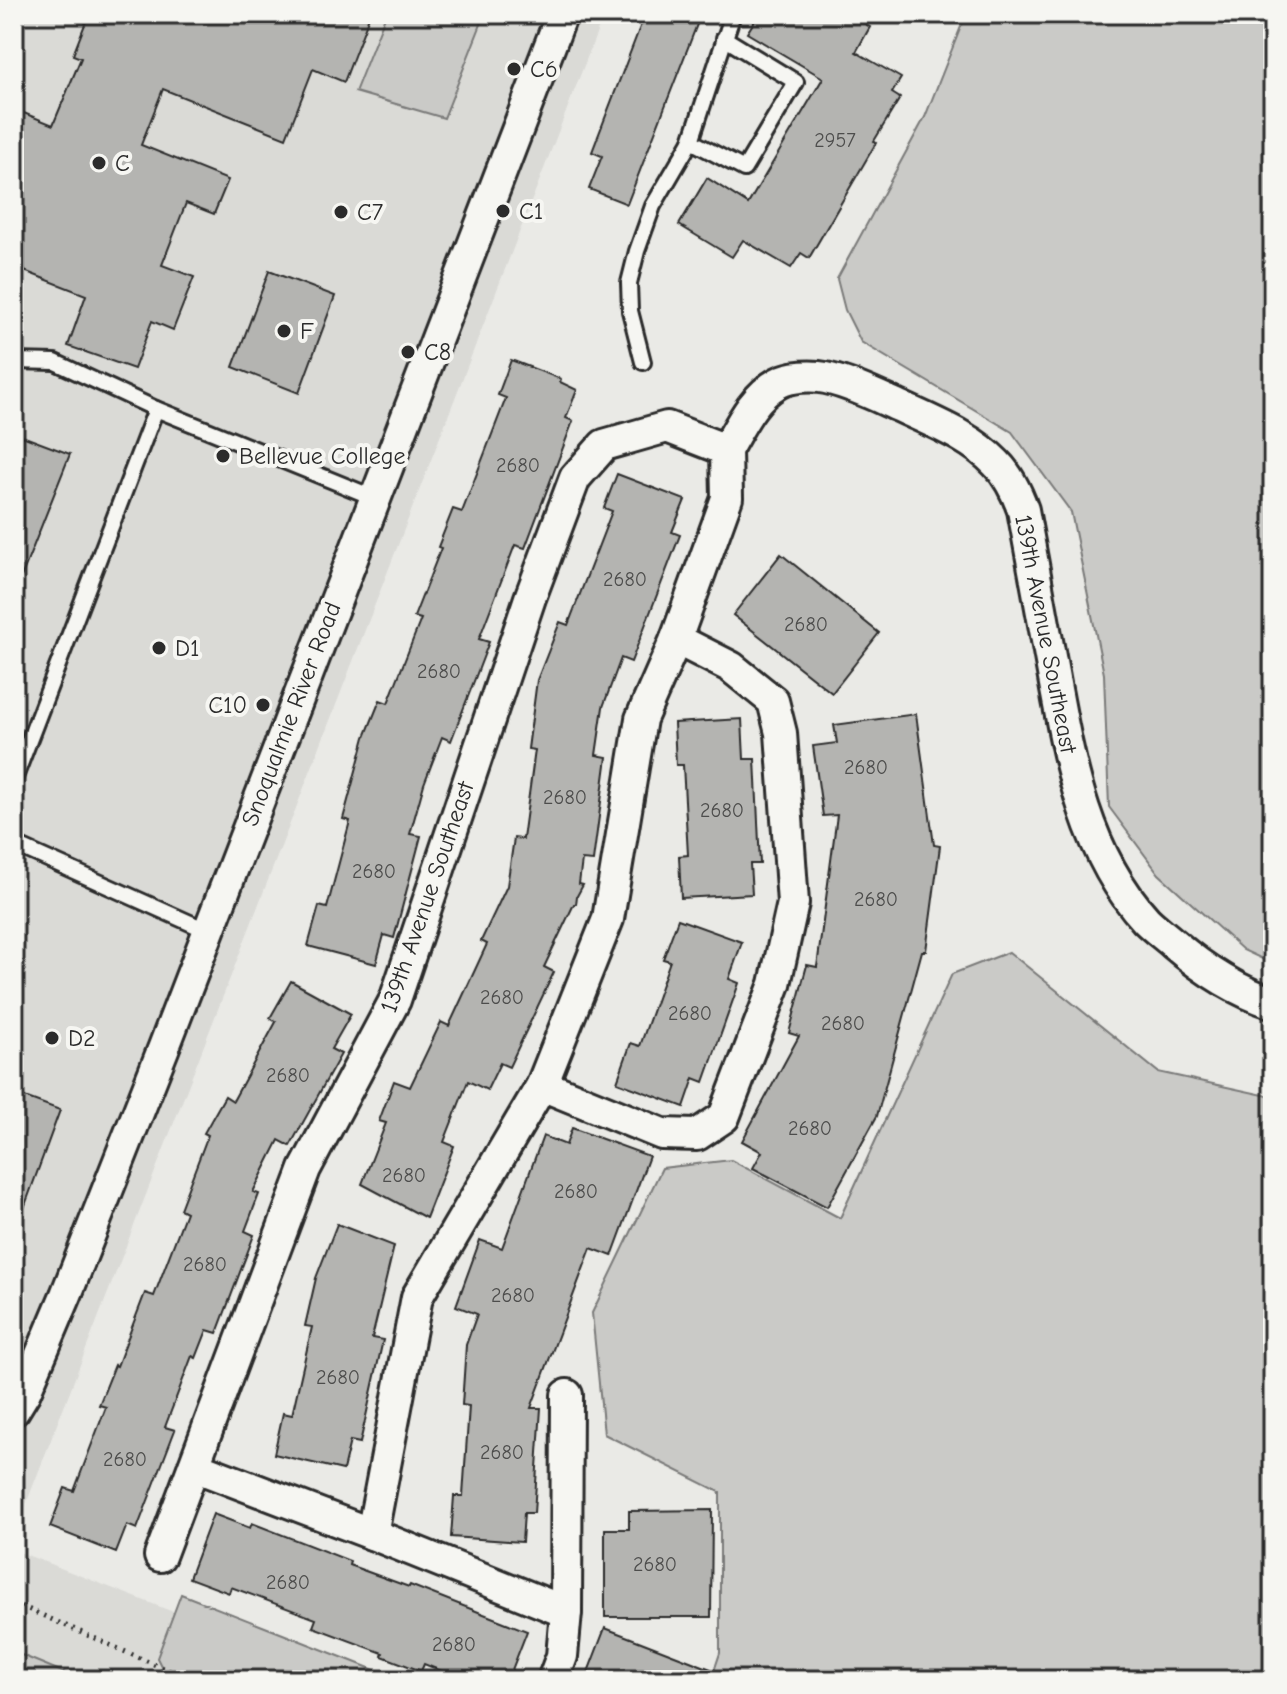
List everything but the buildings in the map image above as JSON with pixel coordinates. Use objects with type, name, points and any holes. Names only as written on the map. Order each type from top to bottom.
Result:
[{"type":"street","name":"Snoqualmie River Road","points":[[14,1410],[25,1392],[66,1295],[562,14]]},
{"type":"street","name":"139th Avenue Southeast","points":[[160,1556],[305,1169],[395,1000],[530,598],[575,478],[604,445],[667,427],[726,450],[761,395],[780,381],[824,377],[858,388],[955,432],[978,447],[998,464],[1016,490],[1023,510],[1068,754],[1080,801],[1095,841],[1124,893],[1148,922],[1188,957],[1225,981],[1273,1003]]},
{"type":"street","points":[[372,1534],[417,1297],[542,1085],[608,919],[641,719],[676,639],[727,498],[726,450]]},
{"type":"street","points":[[542,1085],[662,1134],[697,1135],[724,1117],[775,984],[793,903],[781,733],[773,701],[731,667],[676,639]]},
{"type":"street","points":[[553,1680],[562,1656],[566,1612],[567,1395]]},
{"type":"street","points":[[194,1466],[566,1612]]},
{"type":"lane","points":[[643,362],[630,311],[629,283],[637,251],[653,206],[691,141],[733,14]]},
{"type":"lane","points":[[691,141],[744,169],[796,82],[724,38]]},
{"type":"lane","points":[[14,361],[55,362],[156,409],[375,498]]},
{"type":"lane","points":[[14,780],[156,409]]},
{"type":"lane","points":[[14,844],[208,931]]},
{"type":"path","points":[[14,1603],[190,1680]]},
{"type":"shaded area","name":"Bellevue College","points":[[14,14],[604,14],[14,1535]]},
{"type":"shaded area","points":[[386,14],[485,14],[444,118],[355,92]]},
{"type":"shaded area","points":[[966,14],[1273,14],[1273,964],[1243,950],[1159,874],[1109,807],[1104,674],[1071,512],[1012,432],[861,342],[845,310],[837,279],[925,117]]},
{"type":"shaded area","points":[[1009,952],[1158,1072],[1273,1097],[1273,1680],[711,1680],[720,1653],[720,1492],[604,1434],[592,1313],[662,1168],[731,1160],[840,1218],[952,974]]},
{"type":"shaded area","points":[[14,1550],[176,1613],[346,1680],[14,1680]]},
{"type":"shaded area","points":[[181,1594],[400,1680],[168,1680],[157,1658]]},
{"type":"shaded area","points":[[14,1652],[82,1680],[14,1680]]},
{"type":"place","name":"C6","points":[[514,69]]},
{"type":"place","name":"C","points":[[99,163]]},
{"type":"place","name":"C1","points":[[503,211]]},
{"type":"place","name":"C7","points":[[341,212]]},
{"type":"place","name":"F","points":[[284,331]]},
{"type":"place","name":"C8","points":[[408,352]]},
{"type":"place","name":"Bellevue College","points":[[223,456]]},
{"type":"place","name":"D1","points":[[159,648]]},
{"type":"place","name":"C10","points":[[263,705]]},
{"type":"place","name":"D2","points":[[52,1038]]}]
